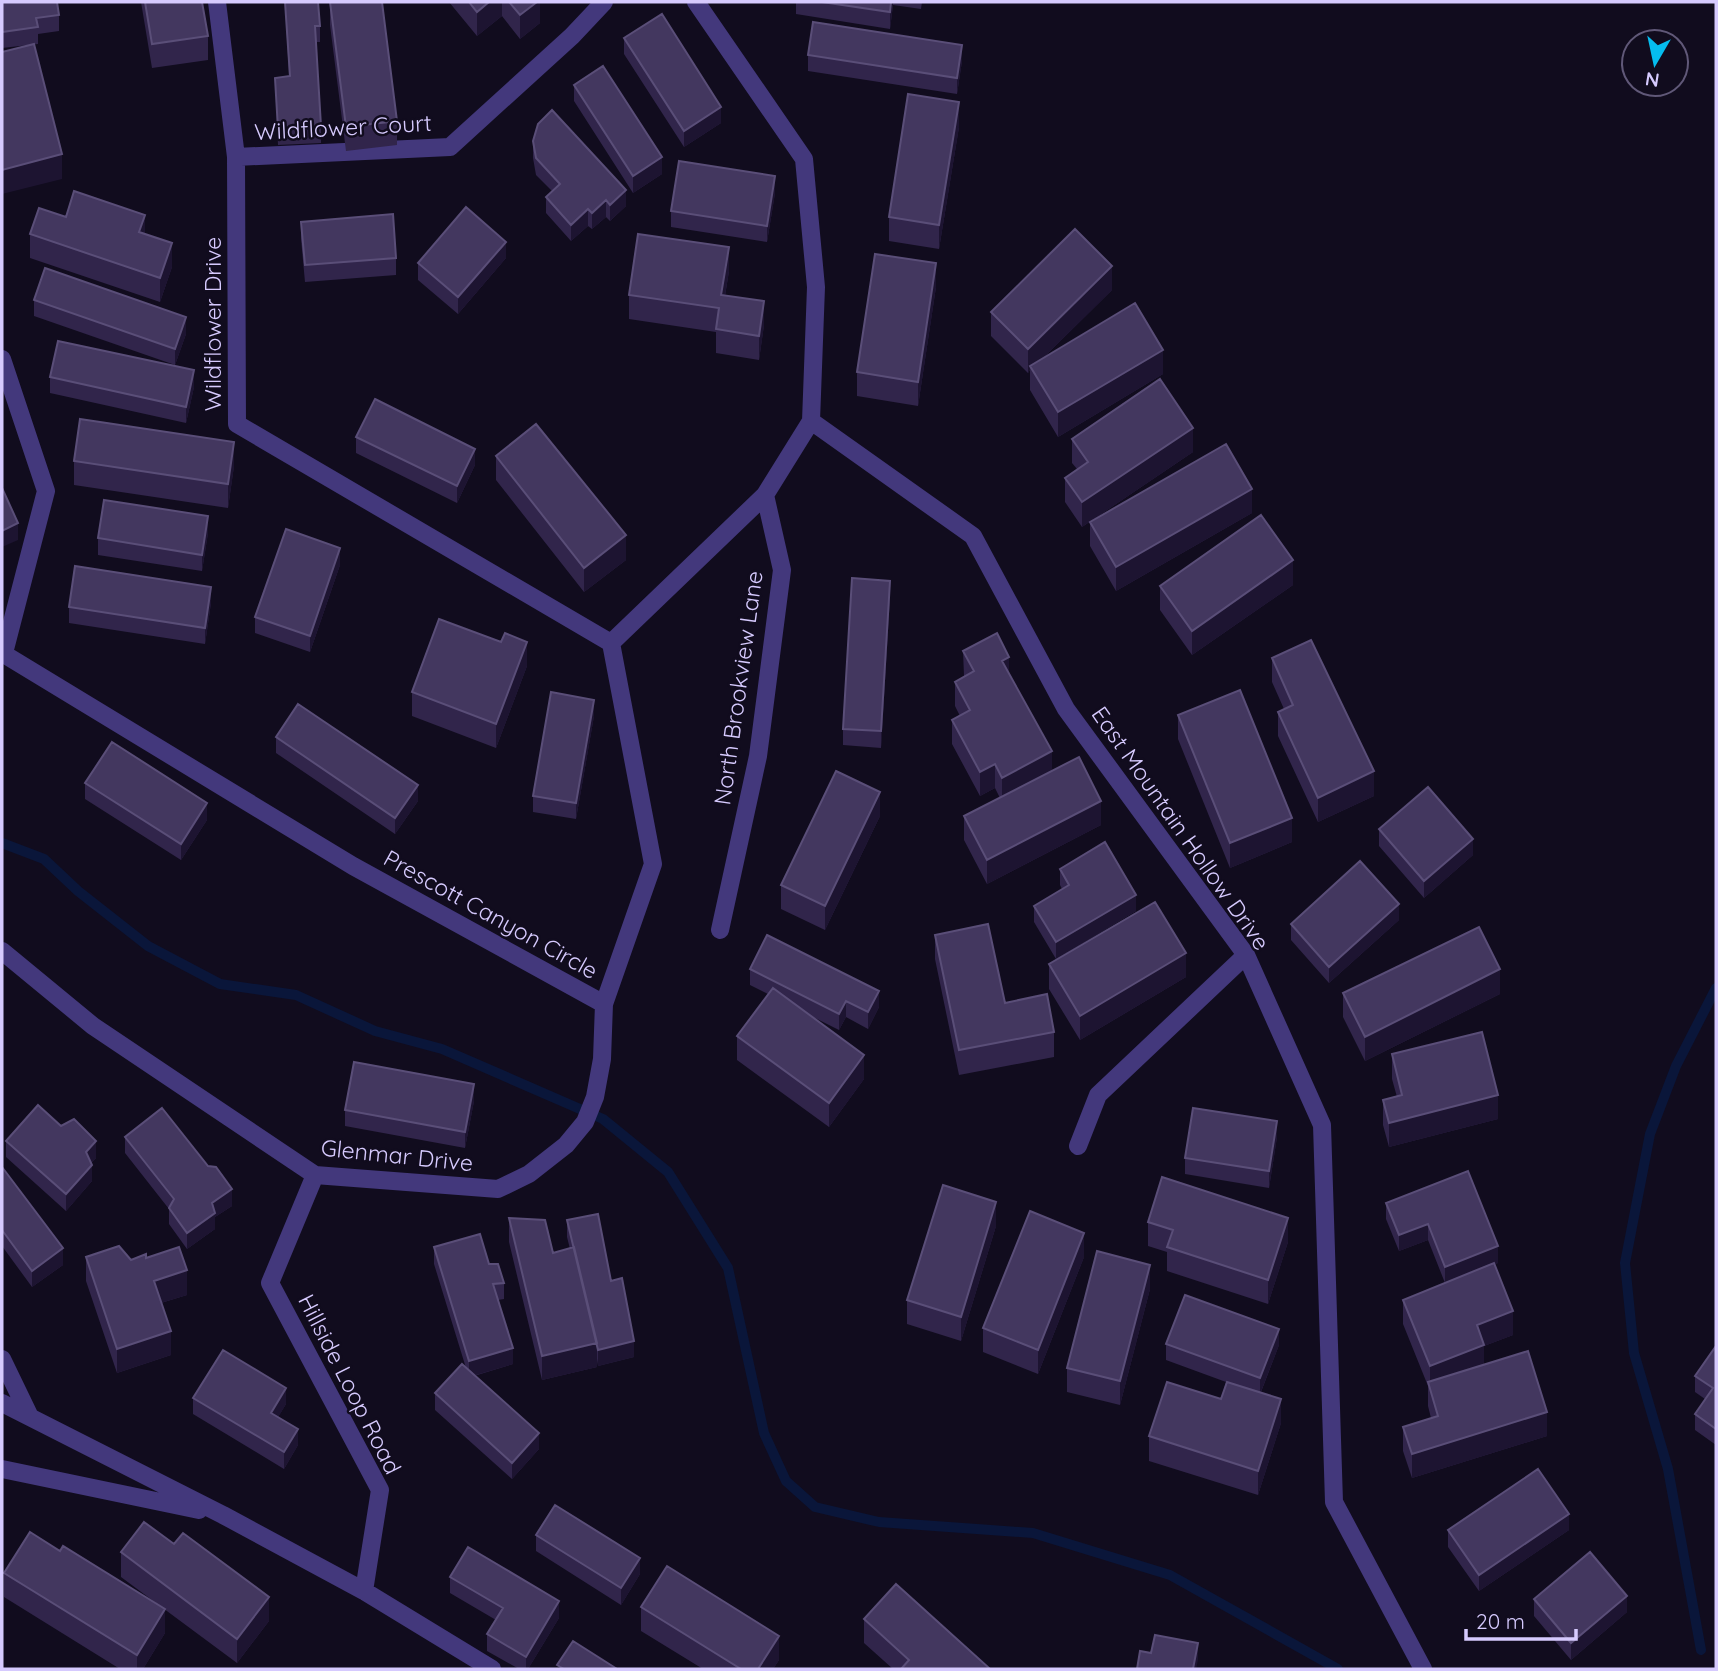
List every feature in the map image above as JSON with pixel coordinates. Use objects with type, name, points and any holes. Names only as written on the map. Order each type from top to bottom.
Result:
[{"type":"street","name":"Wildflower Drive","points":[[217,2],[236,157],[237,424],[611,643]]},
{"type":"street","name":"Wildflower Court","points":[[236,157],[450,147],[572,36],[604,2]]},
{"type":"street","points":[[611,643],[765,495],[811,422],[816,287],[804,159],[696,2]]},
{"type":"street","points":[[2,359],[46,491],[3,653]]},
{"type":"street","name":"East Mountain Hollow Drive","points":[[811,422],[973,536],[1066,709],[1246,955],[1322,1125],[1334,1502],[1423,1669]]},
{"type":"street","name":"North Brookview Lane","points":[[720,930],[758,756],[782,570],[765,495]]},
{"type":"street","name":"Prescott Canyon Circle","points":[[3,653],[353,866],[604,1004],[653,864],[611,643]]},
{"type":"street","name":"Glenmar Drive","points":[[2,951],[93,1026],[315,1175],[498,1189],[530,1174],[557,1155],[585,1122],[595,1097],[602,1059],[604,1004]]},
{"type":"street","points":[[1078,1146],[1098,1095],[1246,955]]},
{"type":"street","name":"Hillside Loop Road","points":[[315,1175],[270,1283],[380,1490],[364,1591]]},
{"type":"street","points":[[2,1359],[30,1417]]},
{"type":"street","points":[[2,1403],[223,1515],[364,1591],[492,1669]]},
{"type":"street","points":[[2,1469],[223,1515]]},
{"type":"building","points":[[2,2],[57,2],[59,15],[36,18],[38,27],[2,32]]},
{"type":"building","points":[[145,2],[202,2],[208,36],[152,44]]},
{"type":"building","points":[[285,2],[318,2],[320,26],[315,26],[321,126],[278,129],[275,78],[290,76]]},
{"type":"building","points":[[330,2],[382,2],[397,121],[346,127]]},
{"type":"building","points":[[469,2],[489,2],[477,12]]},
{"type":"building","points":[[509,2],[537,2],[520,15]]},
{"type":"building","points":[[822,2],[891,2],[890,12]]},
{"type":"building","points":[[662,14],[721,107],[684,131],[624,38]]},
{"type":"building","points":[[813,22],[962,45],[957,78],[808,55]]},
{"type":"building","points":[[34,44],[62,154],[2,170],[2,52]]},
{"type":"building","points":[[603,66],[662,157],[633,176],[574,85]]},
{"type":"building","points":[[908,94],[959,102],[939,225],[889,217]]},
{"type":"building","points":[[552,110],[626,190],[610,205],[606,200],[592,213],[588,209],[571,225],[546,197],[560,184],[536,158],[533,141],[538,124]]},
{"type":"building","points":[[679,161],[775,176],[767,226],[671,211]]},
{"type":"building","points":[[74,191],[145,215],[139,232],[172,243],[160,278],[30,234],[39,208],[66,217]]},
{"type":"building","points":[[466,207],[506,242],[458,297],[418,263]]},
{"type":"building","points":[[393,214],[396,258],[305,265],[301,222]]},
{"type":"building","points":[[1075,229],[1112,266],[1028,349],[991,312]]},
{"type":"building","points":[[638,234],[729,247],[721,295],[764,301],[759,336],[716,329],[719,308],[629,295]]},
{"type":"building","points":[[875,254],[936,263],[918,382],[857,372]]},
{"type":"building","points":[[45,268],[186,317],[175,349],[34,300]]},
{"type":"building","points":[[1135,303],[1163,350],[1058,412],[1030,366]]},
{"type":"building","points":[[58,341],[194,370],[186,407],[50,377]]},
{"type":"building","points":[[1160,379],[1193,428],[1082,502],[1065,478],[1088,462],[1072,439]]},
{"type":"building","points":[[375,399],[475,449],[457,486],[356,437]]},
{"type":"building","points":[[80,419],[234,442],[228,484],[74,461]]},
{"type":"building","points":[[536,424],[626,535],[584,568],[496,456]]},
{"type":"building","points":[[1226,444],[1252,489],[1116,567],[1090,522]]},
{"type":"building","points":[[2,488],[18,523],[2,531]]},
{"type":"building","points":[[104,500],[208,516],[202,555],[98,538]]},
{"type":"building","points":[[1261,515],[1293,560],[1192,631],[1160,586]]},
{"type":"building","points":[[286,529],[340,548],[310,636],[255,617]]},
{"type":"building","points":[[75,566],[211,587],[205,628],[69,607]]},
{"type":"building","points":[[852,578],[890,581],[881,731],[843,729]]},
{"type":"building","points":[[439,619],[501,642],[505,633],[527,642],[496,724],[412,692]]},
{"type":"building","points":[[997,633],[1009,657],[1002,661],[1052,751],[1002,778],[995,764],[980,772],[952,720],[970,710],[955,682],[974,671],[963,651]]},
{"type":"building","points":[[1311,640],[1374,771],[1318,798],[1278,712],[1293,705],[1272,658]]},
{"type":"building","points":[[1240,690],[1292,818],[1230,843],[1178,715]]},
{"type":"building","points":[[551,692],[594,700],[576,803],[533,796]]},
{"type":"building","points":[[298,704],[418,785],[395,818],[276,737]]},
{"type":"building","points":[[112,742],[207,803],[181,844],[85,783]]},
{"type":"building","points":[[1079,757],[1101,801],[987,860],[964,816]]},
{"type":"building","points":[[836,771],[880,792],[825,906],[781,885]]},
{"type":"building","points":[[1428,787],[1473,839],[1424,881],[1379,829]]},
{"type":"building","points":[[1105,842],[1136,895],[1056,942],[1034,906],[1069,885],[1060,869]]},
{"type":"building","points":[[1360,861],[1399,904],[1329,967],[1291,924]]},
{"type":"building","points":[[1155,902],[1186,953],[1080,1016],[1049,964]]},
{"type":"building","points":[[988,924],[1005,1003],[1047,994],[1054,1032],[959,1050],[935,935]]},
{"type":"building","points":[[1479,927],[1500,969],[1365,1037],[1343,993]]},
{"type":"building","points":[[767,935],[879,991],[868,1012],[846,1001],[839,1014],[750,969]]},
{"type":"building","points":[[773,988],[864,1055],[829,1103],[737,1036]]},
{"type":"building","points":[[1482,1032],[1498,1095],[1389,1123],[1383,1100],[1402,1095],[1392,1054]]},
{"type":"building","points":[[354,1062],[474,1084],[465,1132],[345,1110]]},
{"type":"building","points":[[38,1105],[61,1126],[74,1119],[96,1141],[86,1152],[92,1165],[66,1194],[6,1141]]},
{"type":"building","points":[[162,1108],[208,1166],[216,1167],[232,1189],[212,1203],[215,1213],[187,1233],[169,1208],[174,1199],[125,1137]]},
{"type":"building","points":[[1193,1108],[1277,1121],[1269,1171],[1185,1158]]},
{"type":"building","points":[[2,1167],[63,1248],[32,1271],[2,1230]]},
{"type":"building","points":[[1468,1171],[1498,1246],[1445,1267],[1428,1224],[1399,1235],[1386,1203]]},
{"type":"building","points":[[1162,1177],[1288,1218],[1268,1280],[1167,1247],[1173,1230],[1148,1222]]},
{"type":"building","points":[[943,1185],[996,1202],[961,1317],[907,1300]]},
{"type":"building","points":[[1030,1211],[1084,1233],[1038,1350],[983,1328]]},
{"type":"building","points":[[598,1214],[611,1281],[622,1278],[634,1341],[598,1350],[567,1220]]},
{"type":"building","points":[[509,1218],[545,1220],[553,1253],[574,1247],[597,1343],[542,1356]]},
{"type":"building","points":[[480,1234],[489,1264],[498,1264],[504,1283],[493,1284],[513,1348],[469,1361],[434,1247]]},
{"type":"building","points":[[119,1246],[131,1260],[179,1247],[187,1270],[154,1281],[171,1331],[117,1349],[86,1257]]},
{"type":"building","points":[[1097,1251],[1150,1265],[1120,1381],[1067,1368]]},
{"type":"building","points":[[1494,1263],[1513,1311],[1477,1325],[1484,1345],[1430,1366],[1403,1300]]},
{"type":"building","points":[[1185,1295],[1279,1329],[1260,1378],[1166,1344]]},
{"type":"building","points":[[1716,1346],[1716,1429],[1695,1414],[1713,1388],[1695,1376]]},
{"type":"building","points":[[223,1350],[286,1388],[271,1413],[298,1429],[284,1452],[193,1398]]},
{"type":"building","points":[[1528,1351],[1547,1412],[1412,1454],[1403,1427],[1438,1416],[1428,1382]]},
{"type":"building","points":[[462,1364],[539,1433],[512,1463],[435,1393]]},
{"type":"building","points":[[1167,1382],[1221,1399],[1227,1382],[1281,1399],[1258,1471],[1149,1436]]},
{"type":"building","points":[[1538,1469],[1569,1514],[1479,1575],[1448,1530]]},
{"type":"building","points":[[555,1505],[640,1558],[621,1588],[536,1535]]},
{"type":"building","points":[[144,1522],[174,1544],[183,1533],[269,1597],[237,1639],[121,1552]]},
{"type":"building","points":[[30,1532],[60,1551],[63,1546],[165,1609],[137,1655],[4,1573]]},
{"type":"building","points":[[468,1547],[559,1601],[526,1657],[487,1634],[503,1608],[450,1577]]},
{"type":"building","points":[[1590,1552],[1627,1596],[1571,1643],[1534,1599]]},
{"type":"building","points":[[667,1566],[779,1636],[758,1669],[741,1669],[641,1607]]},
{"type":"building","points":[[896,1584],[989,1668],[901,1669],[909,1660],[864,1619]]},
{"type":"building","points":[[1155,1635],[1198,1643],[1193,1669],[1137,1669],[1140,1651],[1151,1653]]},
{"type":"building","points":[[573,1641],[617,1669],[564,1669],[557,1665]]},
{"type":"waterway","points":[[2,843],[44,859],[78,891],[148,946],[220,984],[296,995],[375,1031],[442,1049],[603,1119],[668,1172],[728,1268],[764,1433],[786,1481],[815,1507],[879,1522],[1033,1533],[1170,1575],[1338,1669]]},
{"type":"waterway","points":[[1701,1650],[1668,1469],[1634,1353],[1625,1263],[1650,1134],[1676,1066],[1716,988]]}]
